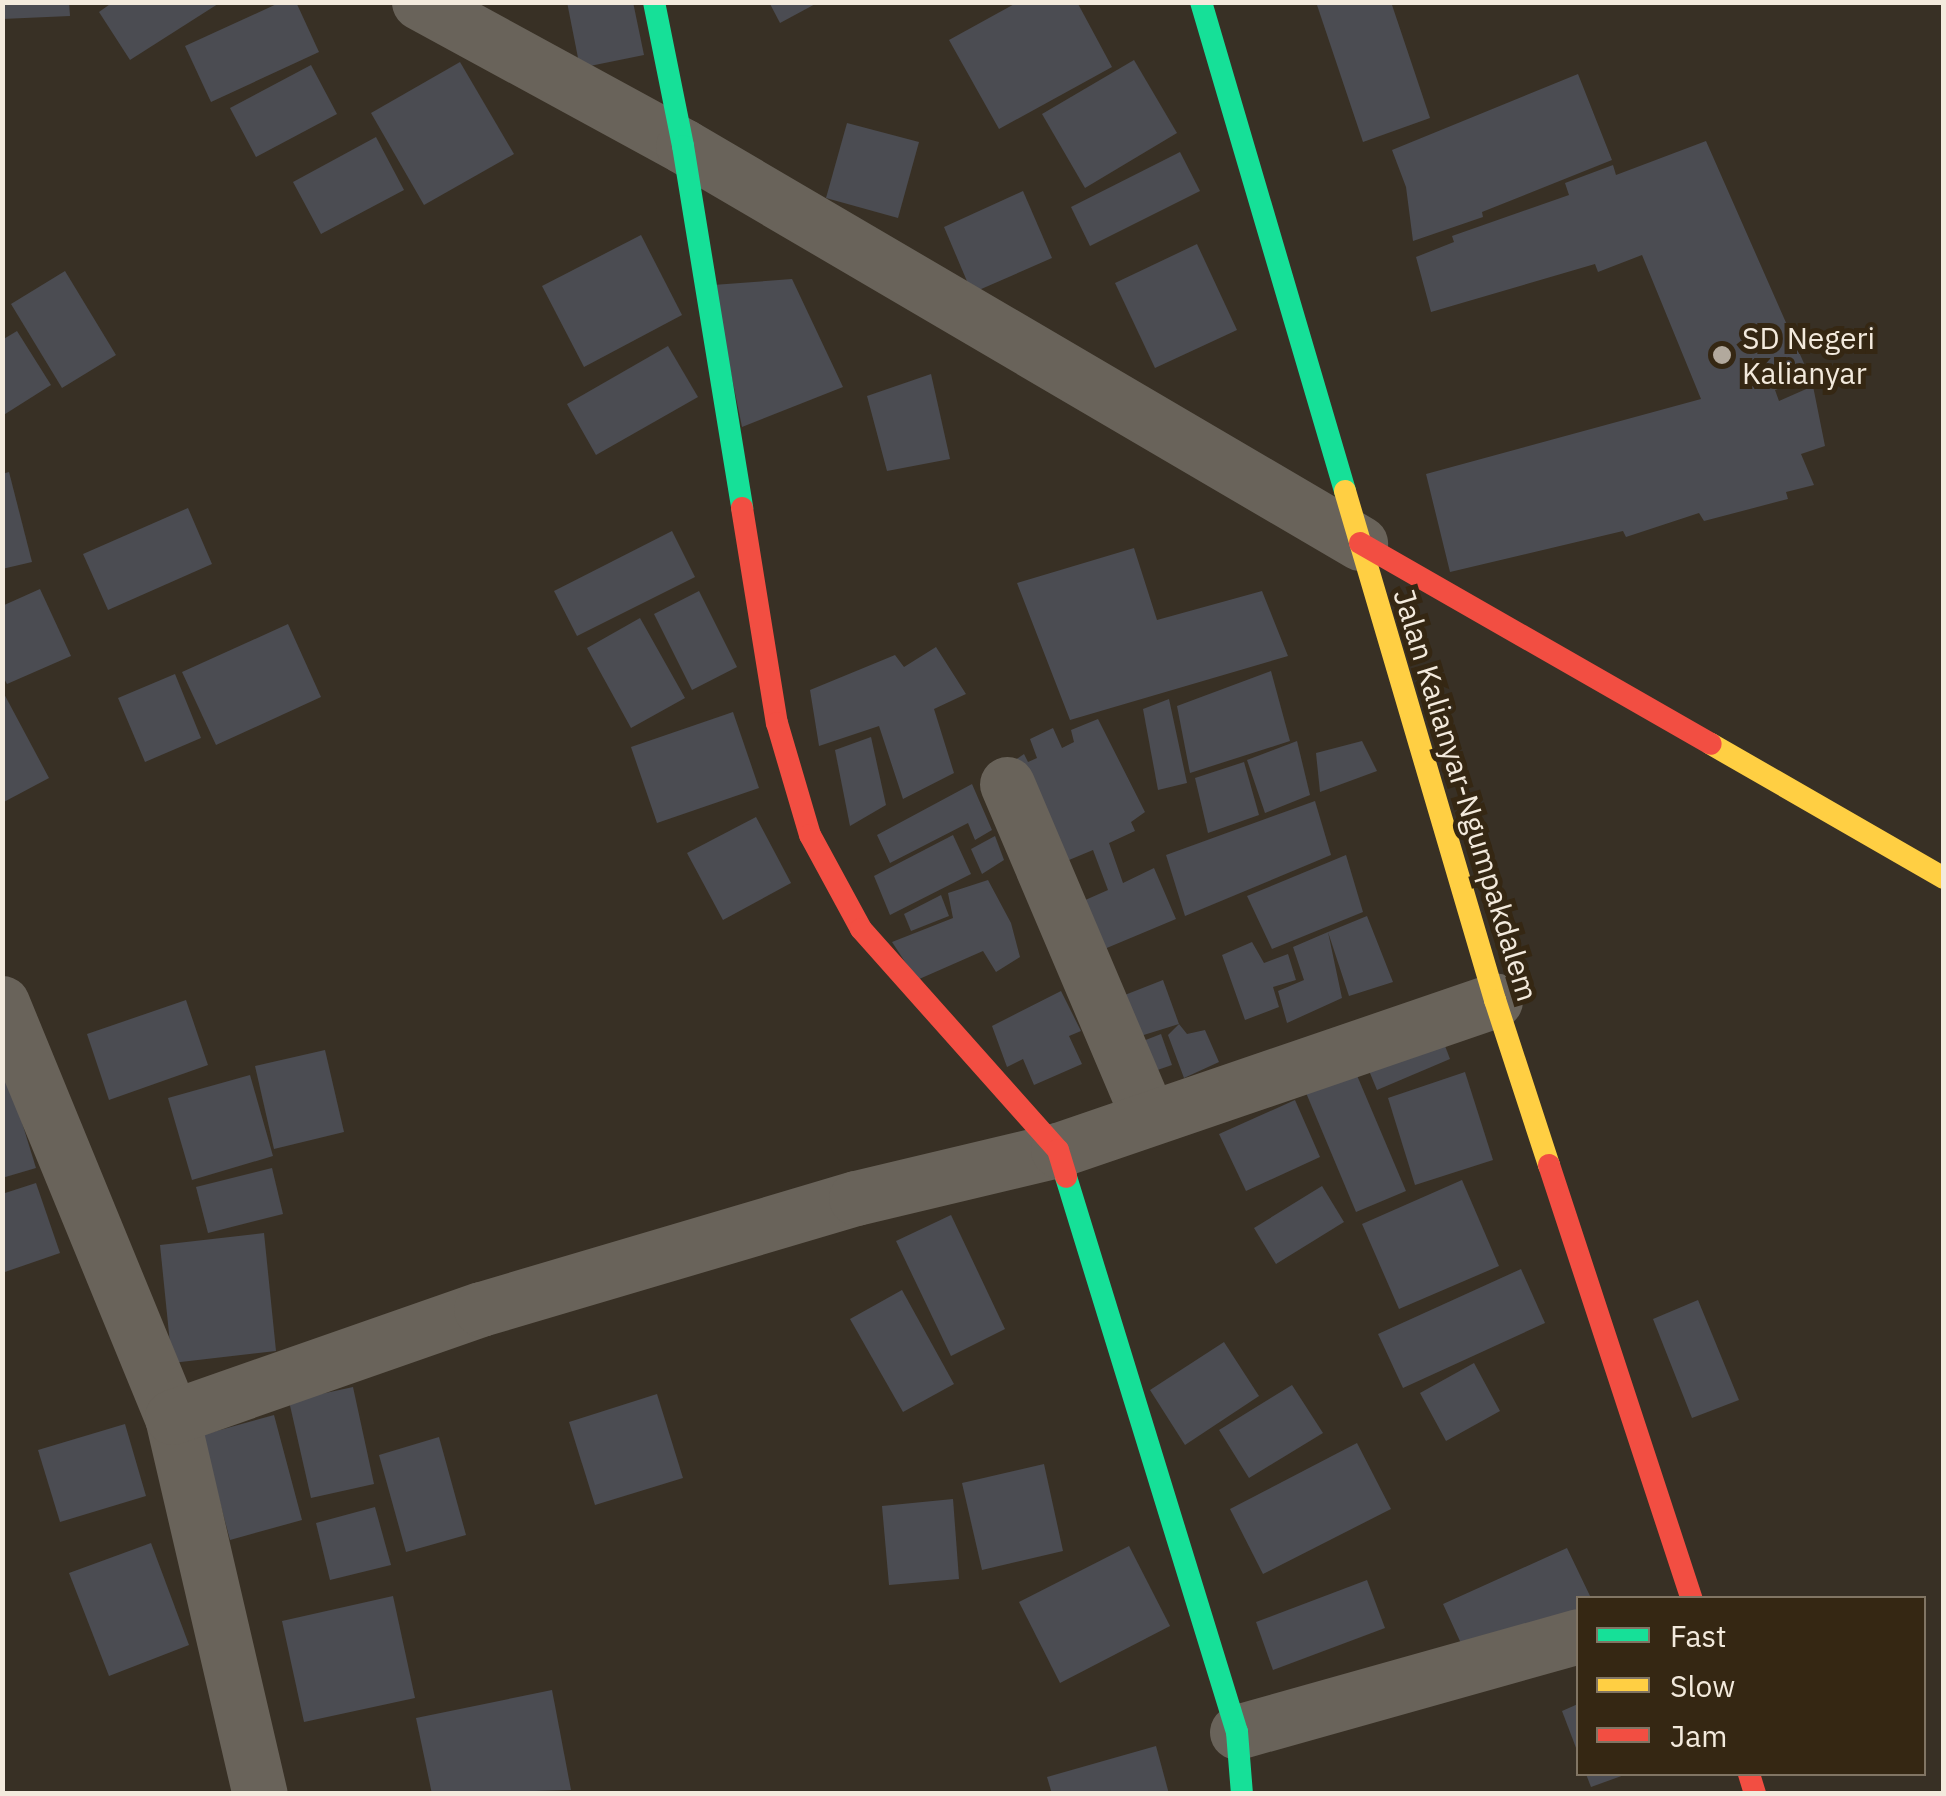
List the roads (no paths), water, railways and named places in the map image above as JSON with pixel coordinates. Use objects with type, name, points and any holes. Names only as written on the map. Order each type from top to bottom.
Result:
[{"type":"street","points":[[419,2],[682,146],[1360,543],[1944,878]]},
{"type":"street","points":[[654,2],[682,146],[777,723],[810,836],[861,929],[1058,1150],[1237,1732],[1242,1794]]},
{"type":"street","name":"Jalan Kalianyar-Ngumpakdalem","points":[[1201,2],[1495,1000],[1690,1596]]},
{"type":"street","points":[[1008,784],[1149,1118]]},
{"type":"street","points":[[172,1417],[481,1309],[856,1198],[1058,1150],[1495,1000]]},
{"type":"street","points":[[2,1003],[172,1417],[260,1794]]},
{"type":"street","points":[[1237,1732],[1576,1637]]},
{"type":"place","name":"SD Negeri Kalianyar","points":[[1722,355]]}]
